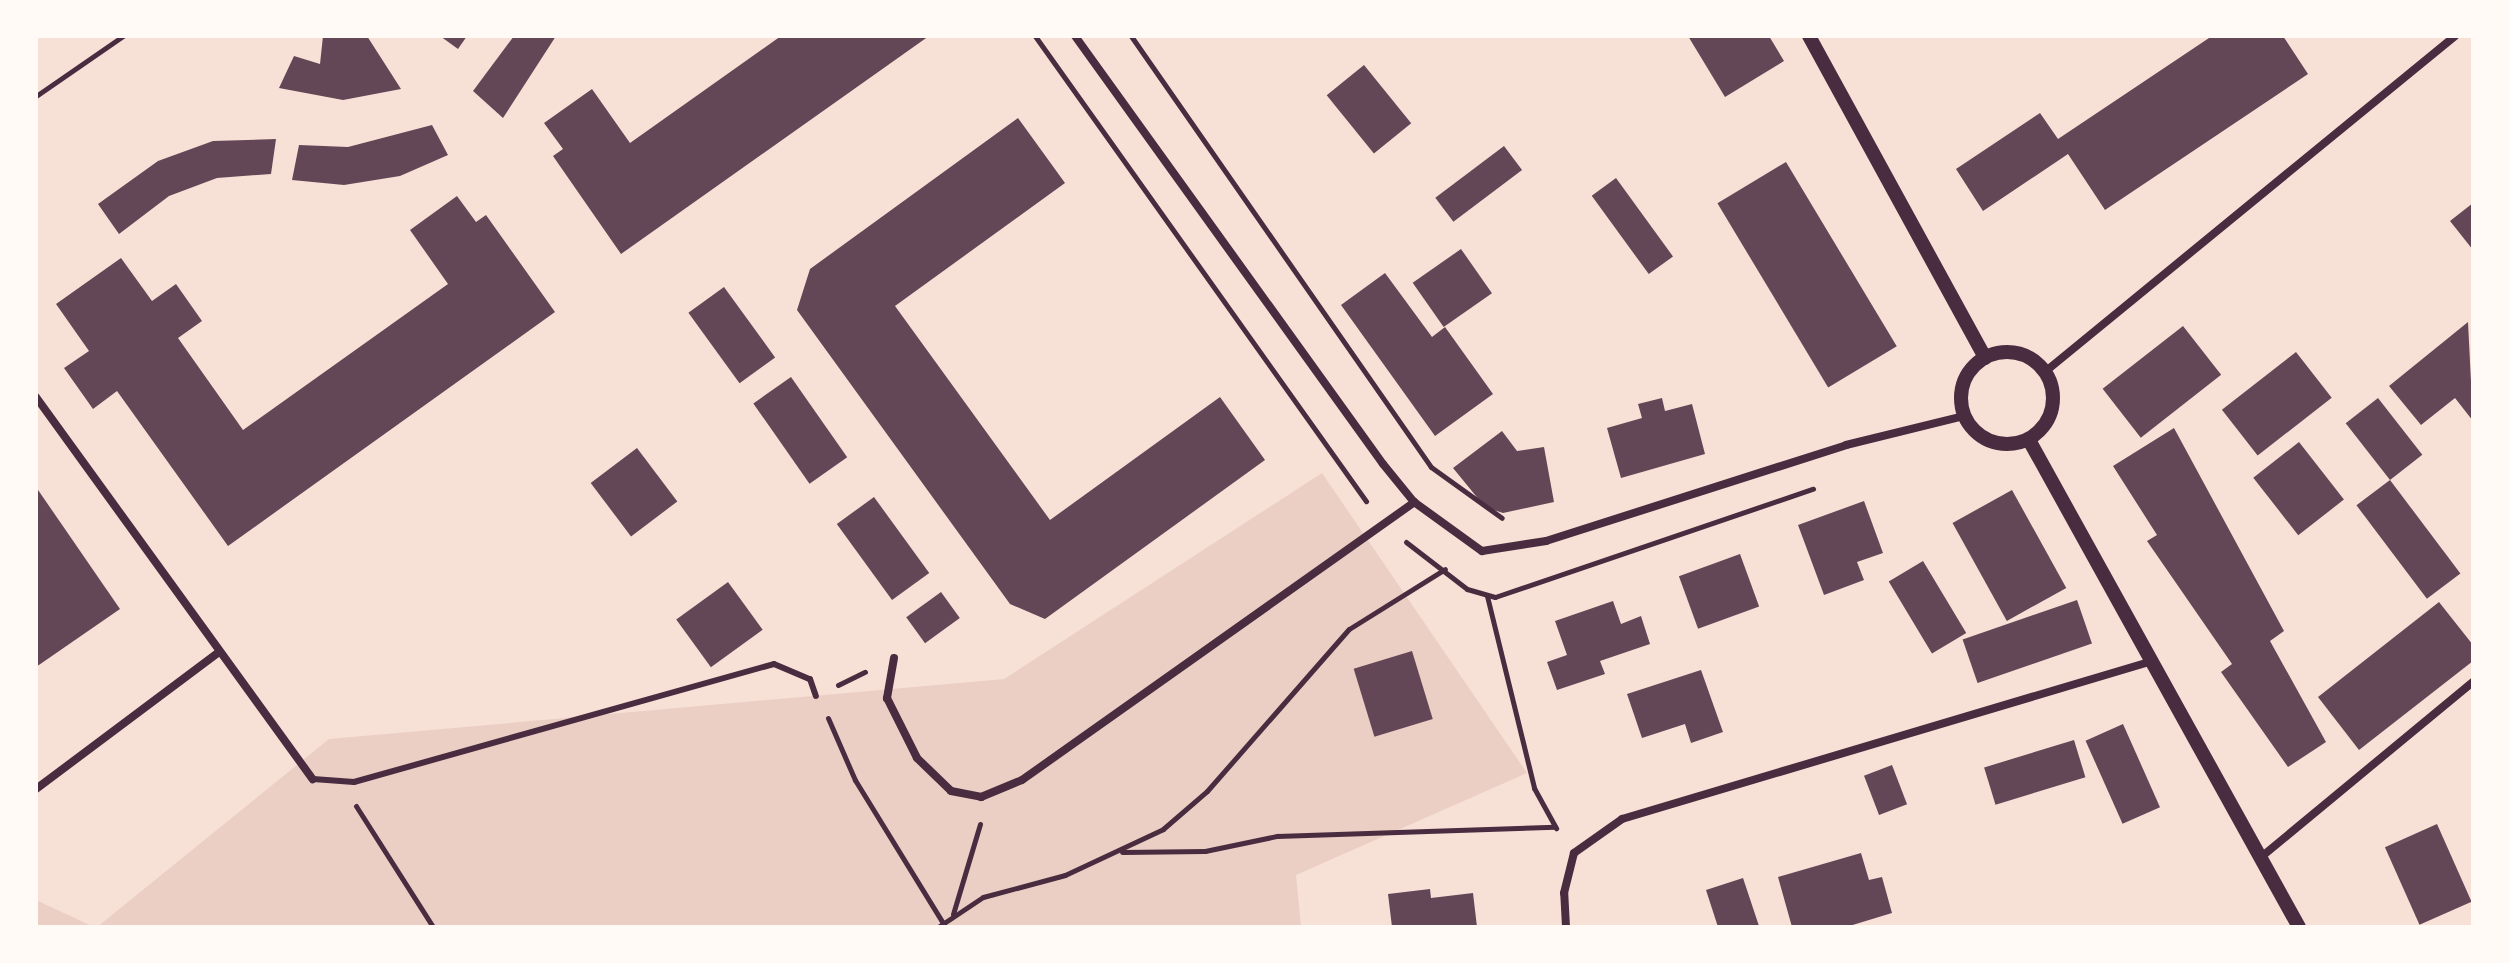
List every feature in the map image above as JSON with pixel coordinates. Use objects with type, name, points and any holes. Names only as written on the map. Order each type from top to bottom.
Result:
[{"type":"street","points":[[1075,36],[1414,502],[1482,551],[1546,541],[1846,445],[1964,416]]},
{"type":"street","points":[[1809,36],[1985,358]]},
{"type":"street","points":[[2046,371],[2455,36]]},
{"type":"street","points":[[2028,356],[2046,371],[2054,396],[2048,422],[2029,440],[1992,441],[1964,416],[1968,373],[1985,358],[2028,356]]},
{"type":"street","points":[[36,397],[313,779]]},
{"type":"street","points":[[2029,440],[2149,662],[2299,927]]},
{"type":"street","points":[[894,658],[887,698],[917,758],[951,791],[989,794],[1022,780],[1414,502]]},
{"type":"street","points":[[36,789],[219,652]]},
{"type":"street","points":[[1566,927],[1567,869],[1581,846],[1622,819],[2149,662]]},
{"type":"street","points":[[2260,858],[2473,682]]},
{"type":"lane","points":[[313,779],[341,781],[774,664],[810,679],[816,696]]},
{"type":"path","points":[[36,96],[123,36]]},
{"type":"path","points":[[1035,36],[1383,524],[1444,570],[1487,596],[1534,788],[1555,827],[1581,846]]},
{"type":"path","points":[[1131,36],[1431,467],[1485,513],[1508,520]]},
{"type":"path","points":[[1487,596],[1823,485],[1846,445]]},
{"type":"path","points":[[1122,852],[1207,791],[1349,629],[1444,570]]},
{"type":"path","points":[[894,658],[816,696],[855,780],[940,925],[983,897],[1122,852],[1205,851],[1277,836],[1555,827]]},
{"type":"path","points":[[341,781],[433,927]]},
{"type":"path","points":[[953,915],[989,794]]},
{"type":"shaded area","points":[[1322,473],[1527,773],[1296,875],[1301,927],[97,927],[329,739],[1004,679]]},
{"type":"shaded area","points":[[36,900],[94,927],[36,927]]},
{"type":"building","points":[[323,36],[367,36],[401,89],[343,100],[279,88],[294,56],[320,64]]},
{"type":"building","points":[[440,36],[467,36],[458,49]]},
{"type":"building","points":[[514,36],[556,36],[503,118],[473,91]]},
{"type":"building","points":[[781,36],[929,36],[621,254],[553,156],[563,149],[544,123],[592,89],[630,143]]},
{"type":"building","points":[[1688,36],[1769,36],[1784,61],[1725,97]]},
{"type":"building","points":[[2212,36],[2283,36],[2308,74],[2105,210],[2068,154],[1983,211],[1956,169],[2040,113],[2058,139]]},
{"type":"building","points":[[1364,65],[1411,123],[1374,153],[1327,95]]},
{"type":"building","points":[[1018,118],[1065,183],[895,306],[1050,520],[1220,397],[1265,460],[1045,619],[1010,604],[797,310],[810,269]]},
{"type":"building","points":[[432,125],[448,155],[400,176],[344,185],[292,180],[299,145],[348,147]]},
{"type":"building","points":[[276,139],[271,174],[217,178],[169,196],[119,234],[98,204],[158,161],[213,141]]},
{"type":"building","points":[[1504,146],[1522,170],[1453,222],[1435,198]]},
{"type":"building","points":[[1786,162],[1897,346],[1828,387],[1717,203]]},
{"type":"building","points":[[1616,178],[1673,256],[1649,274],[1592,196]]},
{"type":"building","points":[[457,196],[476,222],[486,215],[555,312],[228,546],[117,391],[93,409],[64,368],[89,351],[56,304],[121,258],[152,301],[176,284],[202,321],[178,338],[243,430],[448,284],[410,230]]},
{"type":"building","points":[[2473,203],[2473,250],[2450,221]]},
{"type":"building","points":[[1461,249],[1492,293],[1444,327],[1413,283]]},
{"type":"building","points":[[1385,273],[1432,337],[1445,327],[1493,394],[1435,436],[1341,305]]},
{"type":"building","points":[[724,287],[775,357],[740,383],[688,313]]},
{"type":"building","points":[[2468,322],[2473,421],[2455,398],[2421,425],[2389,386]]},
{"type":"building","points":[[2183,326],[2221,375],[2141,438],[2103,389]]},
{"type":"building","points":[[2296,352],[2332,398],[2258,456],[2222,410]]},
{"type":"building","points":[[791,377],[847,457],[810,484],[753,403]]},
{"type":"building","points":[[1662,398],[1665,411],[1692,404],[1705,454],[1621,478],[1607,428],[1642,418],[1638,404]]},
{"type":"building","points":[[2378,398],[2422,455],[2390,480],[2346,423]]},
{"type":"building","points":[[2174,428],[2284,631],[2270,641],[2326,742],[2288,767],[2221,672],[2232,664],[2147,541],[2157,535],[2113,466]]},
{"type":"building","points":[[1502,431],[1517,451],[1544,447],[1554,502],[1503,513],[1485,507],[1453,468]]},
{"type":"building","points":[[2299,442],[2344,500],[2298,535],[2253,478]]},
{"type":"building","points":[[637,448],[677,502],[631,536],[591,483]]},
{"type":"building","points":[[2390,480],[2460,573],[2427,599],[2356,505]]},
{"type":"building","points":[[36,487],[120,609],[36,667]]},
{"type":"building","points":[[2012,490],[2066,588],[2007,621],[1953,523]]},
{"type":"building","points":[[874,497],[929,573],[892,600],[837,524]]},
{"type":"building","points":[[1864,501],[1883,553],[1857,562],[1864,580],[1824,595],[1798,525]]},
{"type":"building","points":[[1740,554],[1759,607],[1698,629],[1679,576]]},
{"type":"building","points":[[1923,561],[1966,633],[1932,654],[1889,582]]},
{"type":"building","points":[[728,582],[763,630],[711,667],[676,620]]},
{"type":"building","points":[[941,592],[960,618],[925,643],[906,617]]},
{"type":"building","points":[[2077,600],[2092,643],[1978,683],[1963,639]]},
{"type":"building","points":[[1613,601],[1621,624],[1641,616],[1650,644],[1600,661],[1605,674],[1557,690],[1547,662],[1567,655],[1555,621]]},
{"type":"building","points":[[2439,602],[2473,645],[2473,661],[2359,750],[2318,697]]},
{"type":"building","points":[[1412,651],[1433,719],[1374,737],[1354,669]]},
{"type":"building","points":[[1701,670],[1723,732],[1691,743],[1685,724],[1642,738],[1627,694]]},
{"type":"building","points":[[2123,724],[2160,807],[2123,824],[2086,741]]},
{"type":"building","points":[[2074,740],[2085,777],[1996,805],[1984,767]]},
{"type":"building","points":[[1892,765],[1907,804],[1879,815],[1864,776]]},
{"type":"building","points":[[2437,824],[2472,902],[2420,925],[2385,847]]},
{"type":"building","points":[[1861,853],[1869,880],[1882,877],[1892,913],[1846,927],[1792,927],[1778,877]]},
{"type":"building","points":[[1743,878],[1759,926],[1718,927],[1706,890]]},
{"type":"building","points":[[1430,889],[1431,898],[1473,893],[1477,927],[1392,927],[1388,894]]}]
